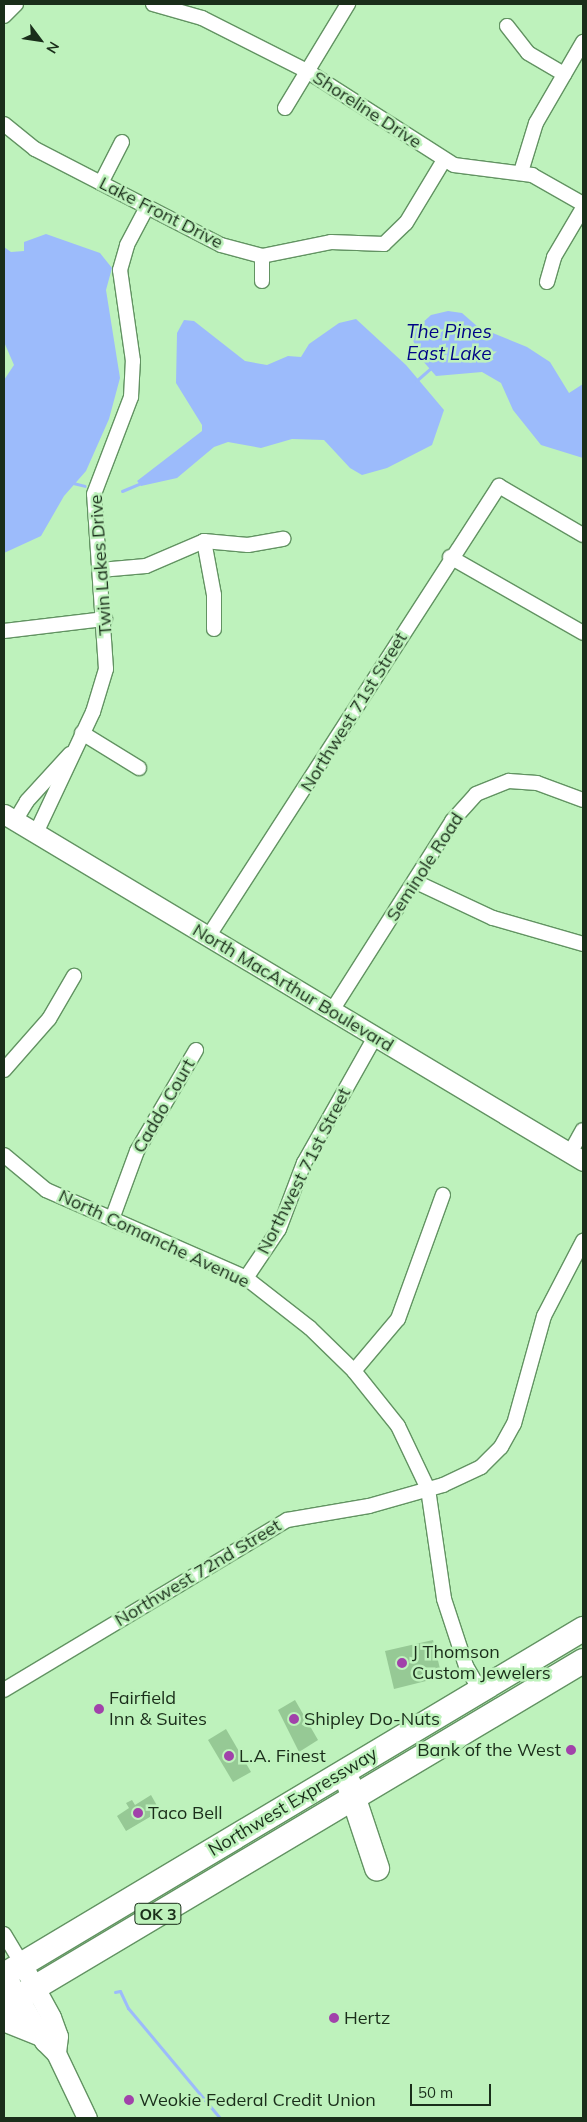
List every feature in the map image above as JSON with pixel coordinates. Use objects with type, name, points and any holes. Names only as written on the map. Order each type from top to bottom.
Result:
[{"type":"highway","name":"Northwest Expressway","points":[[9,1971],[583,1629]]},
{"type":"highway","name":"Northwest Expressway","points":[[19,1997],[583,1661]]},
{"type":"highway","points":[[344,1770],[363,1793],[381,1863]]},
{"type":"highway","points":[[4,2019],[41,2034]]},
{"type":"main road","name":"North MacArthur Boulevard","points":[[7,816],[331,1012],[577,1157]]},
{"type":"main road","points":[[9,1971],[19,1997],[41,2034],[56,2053],[87,2118]]},
{"type":"main road","points":[[19,1997],[51,2017],[58,2036],[56,2053]]},
{"type":"street","points":[[4,16],[16,4]]},
{"type":"street","name":"Shoreline Drive","points":[[153,4],[182,7],[307,71],[444,160],[462,167],[521,172],[583,204]]},
{"type":"street","points":[[285,108],[348,4]]},
{"type":"street","points":[[507,26],[528,53],[564,74]]},
{"type":"street","points":[[521,172],[536,123],[583,42]]},
{"type":"street","name":"Lake Front Drive","points":[[4,124],[22,141],[221,245],[262,256],[331,242],[376,246],[392,239],[406,223],[444,160]]},
{"type":"street","points":[[101,183],[122,142]]},
{"type":"street","name":"Twin Lakes Drive","points":[[36,833],[47,814],[70,754],[82,733],[104,682],[105,619],[94,494],[128,407],[133,380],[121,263],[146,206]]},
{"type":"street","points":[[547,282],[554,256],[583,208]]},
{"type":"street","points":[[262,256],[262,281]]},
{"type":"street","name":"Northwest 71st Street","points":[[208,936],[313,778],[450,558],[499,486],[583,535]]},
{"type":"street","points":[[100,570],[146,566],[204,541],[248,545],[283,539]]},
{"type":"street","points":[[204,541],[214,594],[214,629]]},
{"type":"street","points":[[450,558],[583,633]]},
{"type":"street","points":[[4,631],[105,619]]},
{"type":"street","points":[[82,733],[139,768]]},
{"type":"street","points":[[7,816],[27,801],[70,754]]},
{"type":"street","name":"Seminole Road","points":[[331,1012],[416,882],[452,821],[476,794],[509,781],[537,783],[583,800]]},
{"type":"street","points":[[416,882],[493,918],[583,944]]},
{"type":"street","points":[[4,1070],[44,1025],[74,976]]},
{"type":"street","name":"Northwest 71st Street","points":[[246,1278],[279,1228],[304,1163],[375,1037]]},
{"type":"street","name":"Caddo Court","points":[[112,1219],[137,1151],[196,1050]]},
{"type":"street","points":[[577,1157],[583,1130]]},
{"type":"street","name":"North Comanche Avenue","points":[[4,1155],[46,1190],[246,1278],[304,1323],[354,1371],[398,1426],[428,1489],[444,1600],[466,1666],[480,1690]]},
{"type":"street","points":[[354,1371],[398,1319],[443,1194]]},
{"type":"street","name":"Northwest 72nd Street","points":[[4,1690],[287,1520],[355,1509],[428,1489],[472,1472],[502,1447],[519,1409],[544,1316],[583,1242]]},
{"type":"street","points":[[4,1934],[9,1971]]},
{"type":"water","points":[[46,234],[100,253],[112,268],[106,290],[120,378],[109,419],[86,471],[64,496],[41,536],[4,553],[4,380],[14,365],[4,342],[4,247],[11,252],[24,251],[24,242]]},
{"type":"water","name":"The Pines East Lake","points":[[448,311],[462,313],[478,327],[527,347],[550,362],[569,393],[583,384],[583,458],[541,445],[513,410],[501,383],[482,372],[436,376],[422,360],[410,334],[431,315]]},
{"type":"water","points":[[356,319],[406,365],[444,410],[432,445],[387,468],[362,475],[350,468],[324,440],[292,439],[261,448],[228,442],[214,447],[177,478],[141,486],[137,481],[202,431],[202,425],[176,383],[177,333],[184,320],[194,321],[245,361],[267,365],[288,356],[301,357],[309,344],[339,323]]},
{"type":"building","name":"J Thomson Custom Jewelers","points":[[433,1640],[442,1677],[394,1689],[385,1651]]},
{"type":"building","name":"Shipley Do-Nuts","points":[[295,1700],[318,1740],[299,1752],[278,1710]]},
{"type":"building","name":"L.A. Finest","points":[[226,1729],[251,1772],[233,1782],[208,1740]]},
{"type":"building","name":"Taco Bell","points":[[151,1795],[160,1811],[126,1831],[117,1816],[129,1808],[126,1803],[132,1800],[135,1805]]},
{"type":"waterway","points":[[416,381],[432,367]]},
{"type":"waterway","points":[[73,483],[85,486]]},
{"type":"waterway","points":[[122,491],[141,483]]},
{"type":"waterway","points":[[115,1992],[120,1991],[128,2008],[220,2118]]},
{"type":"place","name":"J Thomson Custom Jewelers","points":[[402,1663]]},
{"type":"place","name":"Fairfield Inn & Suites","points":[[99,1709]]},
{"type":"place","name":"Shipley Do-Nuts","points":[[294,1719]]},
{"type":"place","name":"Bank of the West","points":[[571,1750]]},
{"type":"place","name":"L.A. Finest","points":[[229,1756]]},
{"type":"place","name":"Taco Bell","points":[[138,1813]]},
{"type":"place","name":"Hertz","points":[[334,2018]]},
{"type":"place","name":"Weokie Federal Credit Union","points":[[129,2100]]}]
